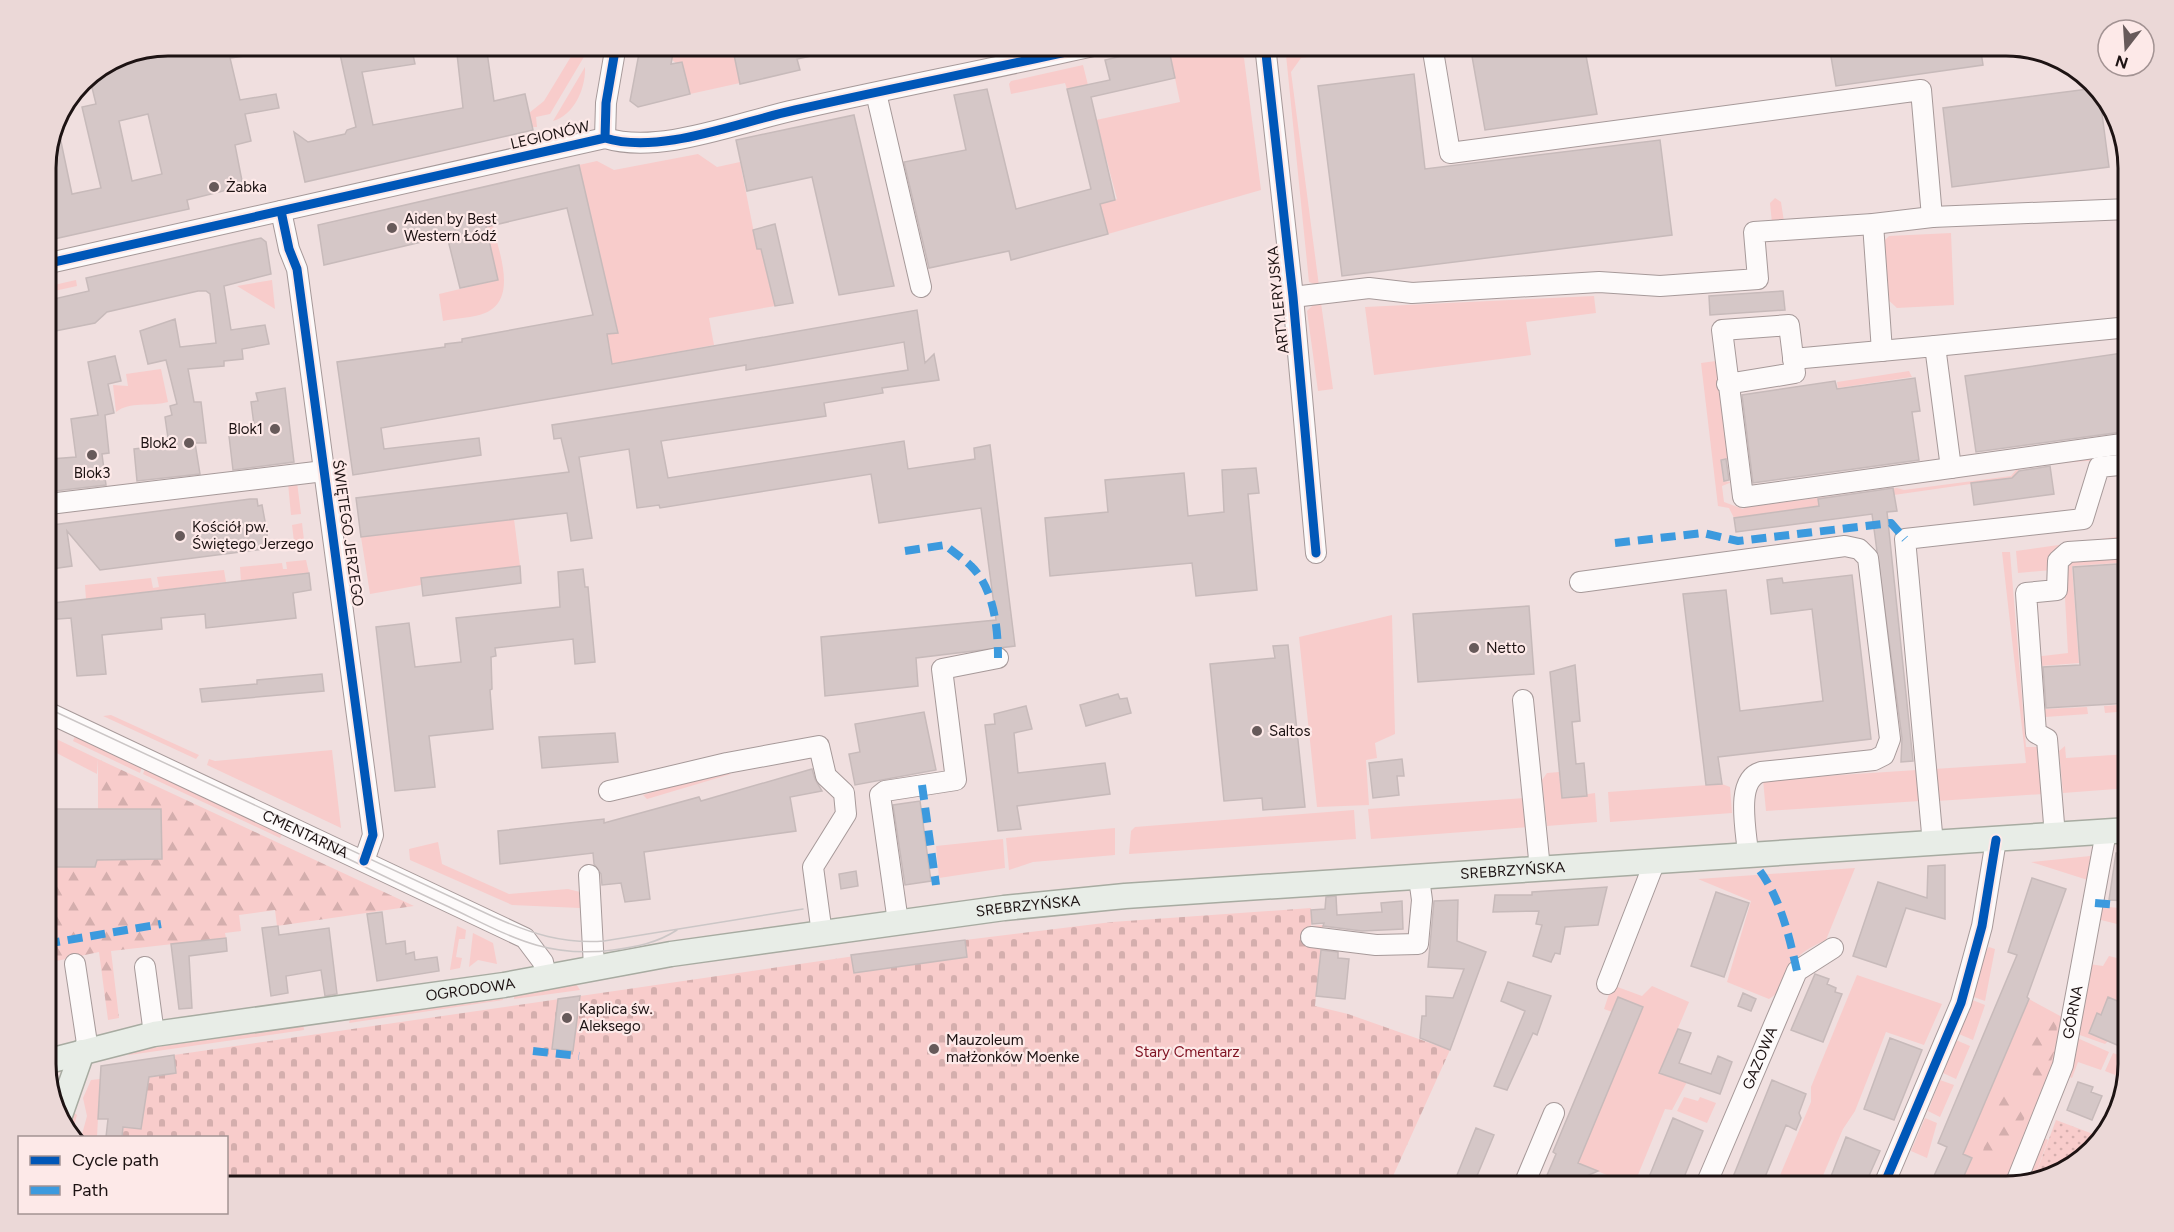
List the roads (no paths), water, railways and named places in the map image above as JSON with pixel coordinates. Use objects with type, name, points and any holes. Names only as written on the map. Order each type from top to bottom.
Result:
[{"type":"main road","name":"SREBRZYŃSKA","points":[[898,922],[1125,896],[2055,836],[2113,838]]},
{"type":"main road","name":"OGRODOWA","points":[[56,1059],[154,1034],[504,985],[594,967],[898,922]]},
{"type":"main road","points":[[64,1106],[85,1051]]},
{"type":"street","points":[[605,138],[606,103],[614,56]]},
{"type":"street","name":"LEGIONÓW","points":[[56,262],[605,138],[633,144],[660,142],[1046,56]]},
{"type":"street","name":"ARTYLERYJSKA","points":[[1266,56],[1293,297],[1316,553]]},
{"type":"street","points":[[1434,56],[1450,153],[1921,90],[1932,217]]},
{"type":"street","points":[[876,93],[921,287]]},
{"type":"street","points":[[1293,297],[1368,288],[1412,293],[1599,282],[1660,285],[1758,279],[1754,232],[1873,224],[1932,217],[2118,209]]},
{"type":"street","name":"ŚWIĘTEGO JERZEGO","points":[[281,211],[289,249],[297,268],[373,835],[364,861]]},
{"type":"street","points":[[1873,224],[1882,351]]},
{"type":"street","points":[[1727,384],[1795,373],[1789,324],[1722,330],[1727,384],[1743,497],[2118,445]]},
{"type":"street","points":[[1793,359],[2118,328]]},
{"type":"street","points":[[1935,346],[1951,468]]},
{"type":"street","points":[[1933,844],[1905,539],[2083,519],[2099,467],[2118,465]]},
{"type":"street","points":[[56,503],[324,471]]},
{"type":"street","points":[[1580,582],[1845,546],[1859,549],[1868,558],[1890,739],[1888,749],[1874,760],[1761,772],[1753,776],[1748,781],[1744,794],[1748,855]]},
{"type":"street","points":[[2055,836],[2047,739],[2036,733],[2026,593],[2057,590],[2058,561],[2068,552],[2118,549]]},
{"type":"street","points":[[898,922],[880,795],[885,790],[956,780],[942,669],[998,658]]},
{"type":"street","points":[[1523,700],[1540,869]]},
{"type":"street","name":"CMENTARNA","points":[[56,716],[525,938],[543,962],[546,976]]},
{"type":"street","points":[[609,791],[727,763],[819,746],[826,776],[844,793],[846,810],[813,867],[822,934]]},
{"type":"street","name":"GÓRNA","points":[[2019,1176],[2063,1065],[2113,838]]},
{"type":"street","points":[[1888,1176],[1961,1003],[1982,926],[1996,840]]},
{"type":"street","points":[[1607,984],[1655,861]]},
{"type":"street","points":[[589,875],[594,967]]},
{"type":"street","points":[[1311,937],[1376,945],[1418,944],[1422,900],[1419,878]]},
{"type":"street","name":"GAZOWA","points":[[1710,1176],[1797,971],[1833,948]]},
{"type":"street","points":[[75,964],[85,1051]]},
{"type":"street","points":[[145,967],[154,1034]]},
{"type":"street","points":[[1528,1176],[1554,1113]]},
{"type":"tram line","points":[[56,712],[494,917],[548,936],[575,941],[604,941],[803,909]]},
{"type":"tram line","points":[[326,848],[490,927],[547,948],[589,952],[613,950],[646,944],[677,930]]},
{"type":"place","name":"Żabka","points":[[214,187]]},
{"type":"place","name":"Aiden by Best Western Łódź","points":[[392,228]]},
{"type":"place","name":"Blok1","points":[[275,429]]},
{"type":"place","name":"Blok2","points":[[189,443]]},
{"type":"place","name":"Blok3","points":[[92,455]]},
{"type":"place","name":"Kościół pw. Świętego Jerzego","points":[[180,536]]},
{"type":"place","name":"Netto","points":[[1474,648]]},
{"type":"place","name":"Saltos","points":[[1257,731]]},
{"type":"place","name":"Kaplica św. Aleksego","points":[[567,1018]]},
{"type":"place","name":"Mauzoleum małżonków Moenke","points":[[934,1049]]},
{"type":"park label","name":"Stary Cmentarz","points":[[1187,1052]]}]
